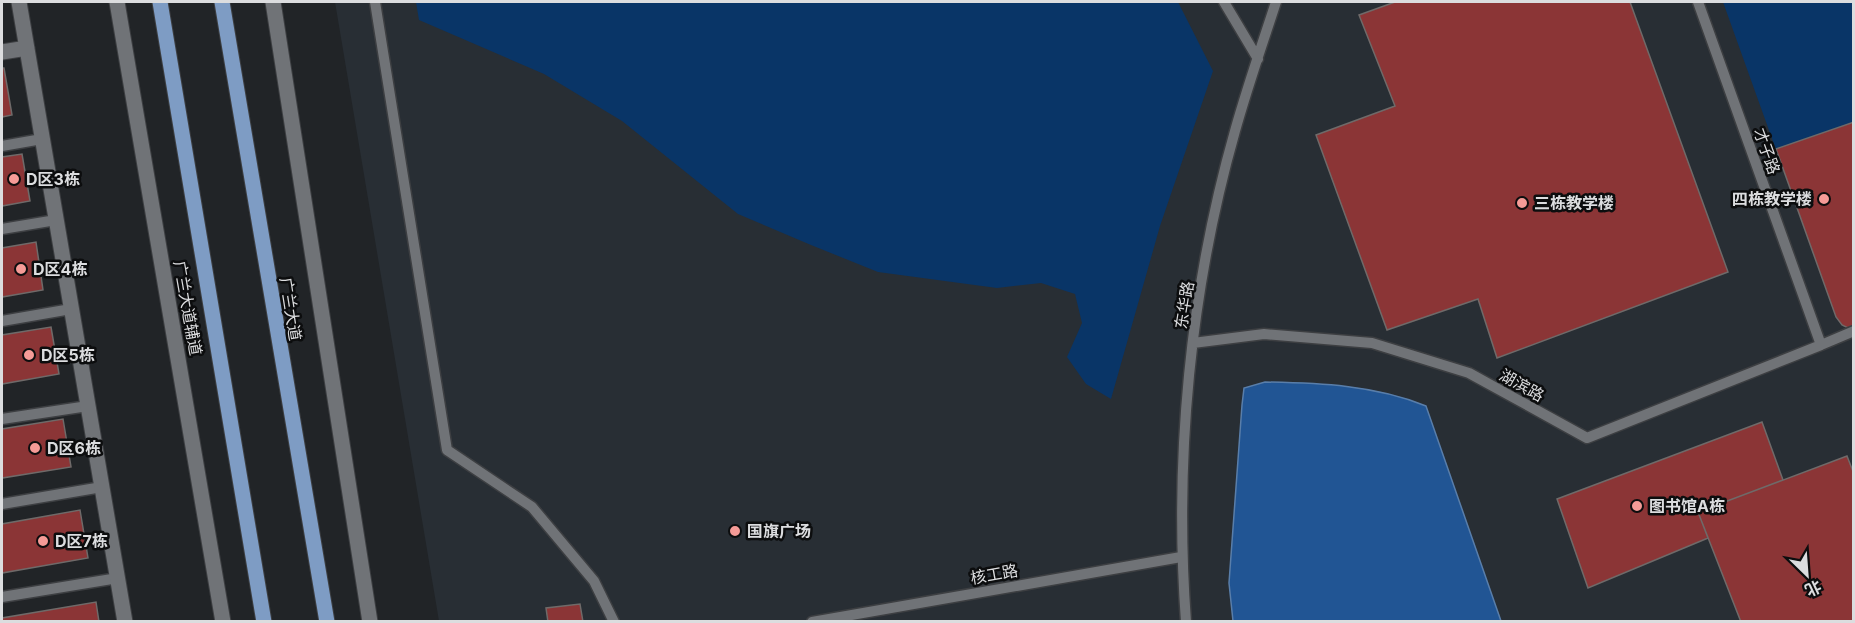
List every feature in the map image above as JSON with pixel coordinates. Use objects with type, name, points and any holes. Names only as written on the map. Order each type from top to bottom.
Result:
[{"type":"main road","points":[[19,2],[125,621]]},
{"type":"main road","name":"广兰大道辅道","points":[[117,2],[223,621]]},
{"type":"main road","points":[[160,2],[264,621]]},
{"type":"main road","name":"广兰大道","points":[[222,2],[327,621]]},
{"type":"main road","points":[[273,2],[370,621]]},
{"type":"main road","points":[[2,52],[27,48]]},
{"type":"lane","points":[[375,2],[447,450],[532,507],[594,581],[614,621]]},
{"type":"lane","points":[[1224,2],[1258,59]]},
{"type":"lane","name":"东华路","points":[[1186,621],[1181,556],[1185,447],[1193,343],[1215,213],[1235,132],[1276,2]]},
{"type":"lane","name":"才子路","points":[[1698,2],[1821,345]]},
{"type":"lane","points":[[2,146],[42,139]]},
{"type":"lane","points":[[2,229],[56,220]]},
{"type":"lane","points":[[2,321],[71,309]]},
{"type":"lane","points":[[1821,345],[1854,331]]},
{"type":"lane","name":"湖滨路","points":[[1193,343],[1264,333],[1372,343],[1469,373],[1587,438],[1821,345]]},
{"type":"lane","points":[[2,419],[88,406]]},
{"type":"lane","points":[[2,504],[102,487]]},
{"type":"lane","name":"核工路","points":[[812,621],[1181,556]]},
{"type":"lane","points":[[2,597],[118,578]]},
{"type":"shaded area","points":[[335,2],[1853,2],[1853,621],[439,621]]},
{"type":"shaded area","points":[[416,2],[1178,2],[1213,71],[1160,226],[1111,399],[1086,384],[1067,357],[1082,323],[1075,294],[1041,283],[997,288],[878,272],[738,214],[622,121],[544,74],[419,20]]},
{"type":"shaded area","points":[[1723,2],[1853,2],[1854,325],[1848,328],[1842,325],[1836,317]]},
{"type":"shaded area","points":[[1265,382],[1347,386],[1407,399],[1426,406],[1501,621],[1233,621],[1229,583],[1244,388]]},
{"type":"building","name":"三栋教学楼","points":[[1395,2],[1630,2],[1728,272],[1497,358],[1478,299],[1387,330],[1316,135],[1395,106],[1359,15]]},
{"type":"building","points":[[2,68],[4,68],[12,115],[2,117]]},
{"type":"building","name":"四栋教学楼","points":[[1854,122],[1854,325],[1848,328],[1842,325],[1836,317],[1776,149]]},
{"type":"building","name":"D区3栋","points":[[22,154],[30,201],[2,206],[2,157]]},
{"type":"building","name":"D区4栋","points":[[36,242],[43,290],[2,297],[2,248]]},
{"type":"building","name":"D区5栋","points":[[51,327],[59,374],[2,384],[2,335]]},
{"type":"building","name":"D区6栋","points":[[63,419],[71,467],[2,478],[2,429]]},
{"type":"building","name":"图书馆A栋","points":[[1762,422],[1783,480],[1698,512],[1708,538],[1588,588],[1557,499]]},
{"type":"building","points":[[1847,456],[1854,474],[1854,622],[1741,622],[1698,512]]},
{"type":"building","name":"D区7栋","points":[[80,510],[88,558],[2,573],[2,524]]},
{"type":"building","points":[[96,602],[99,622],[2,622],[2,618]]},
{"type":"building","points":[[580,604],[583,622],[548,622],[546,608]]},
{"type":"place","name":"D区3栋","points":[[14,179]]},
{"type":"place","name":"四栋教学楼","points":[[1824,199]]},
{"type":"place","name":"三栋教学楼","points":[[1522,203]]},
{"type":"place","name":"D区4栋","points":[[21,269]]},
{"type":"place","name":"D区5栋","points":[[29,355]]},
{"type":"place","name":"D区6栋","points":[[35,448]]},
{"type":"place","name":"图书馆A栋","points":[[1637,506]]},
{"type":"place","name":"国旗广场","points":[[735,531]]},
{"type":"place","name":"D区7栋","points":[[43,541]]}]
